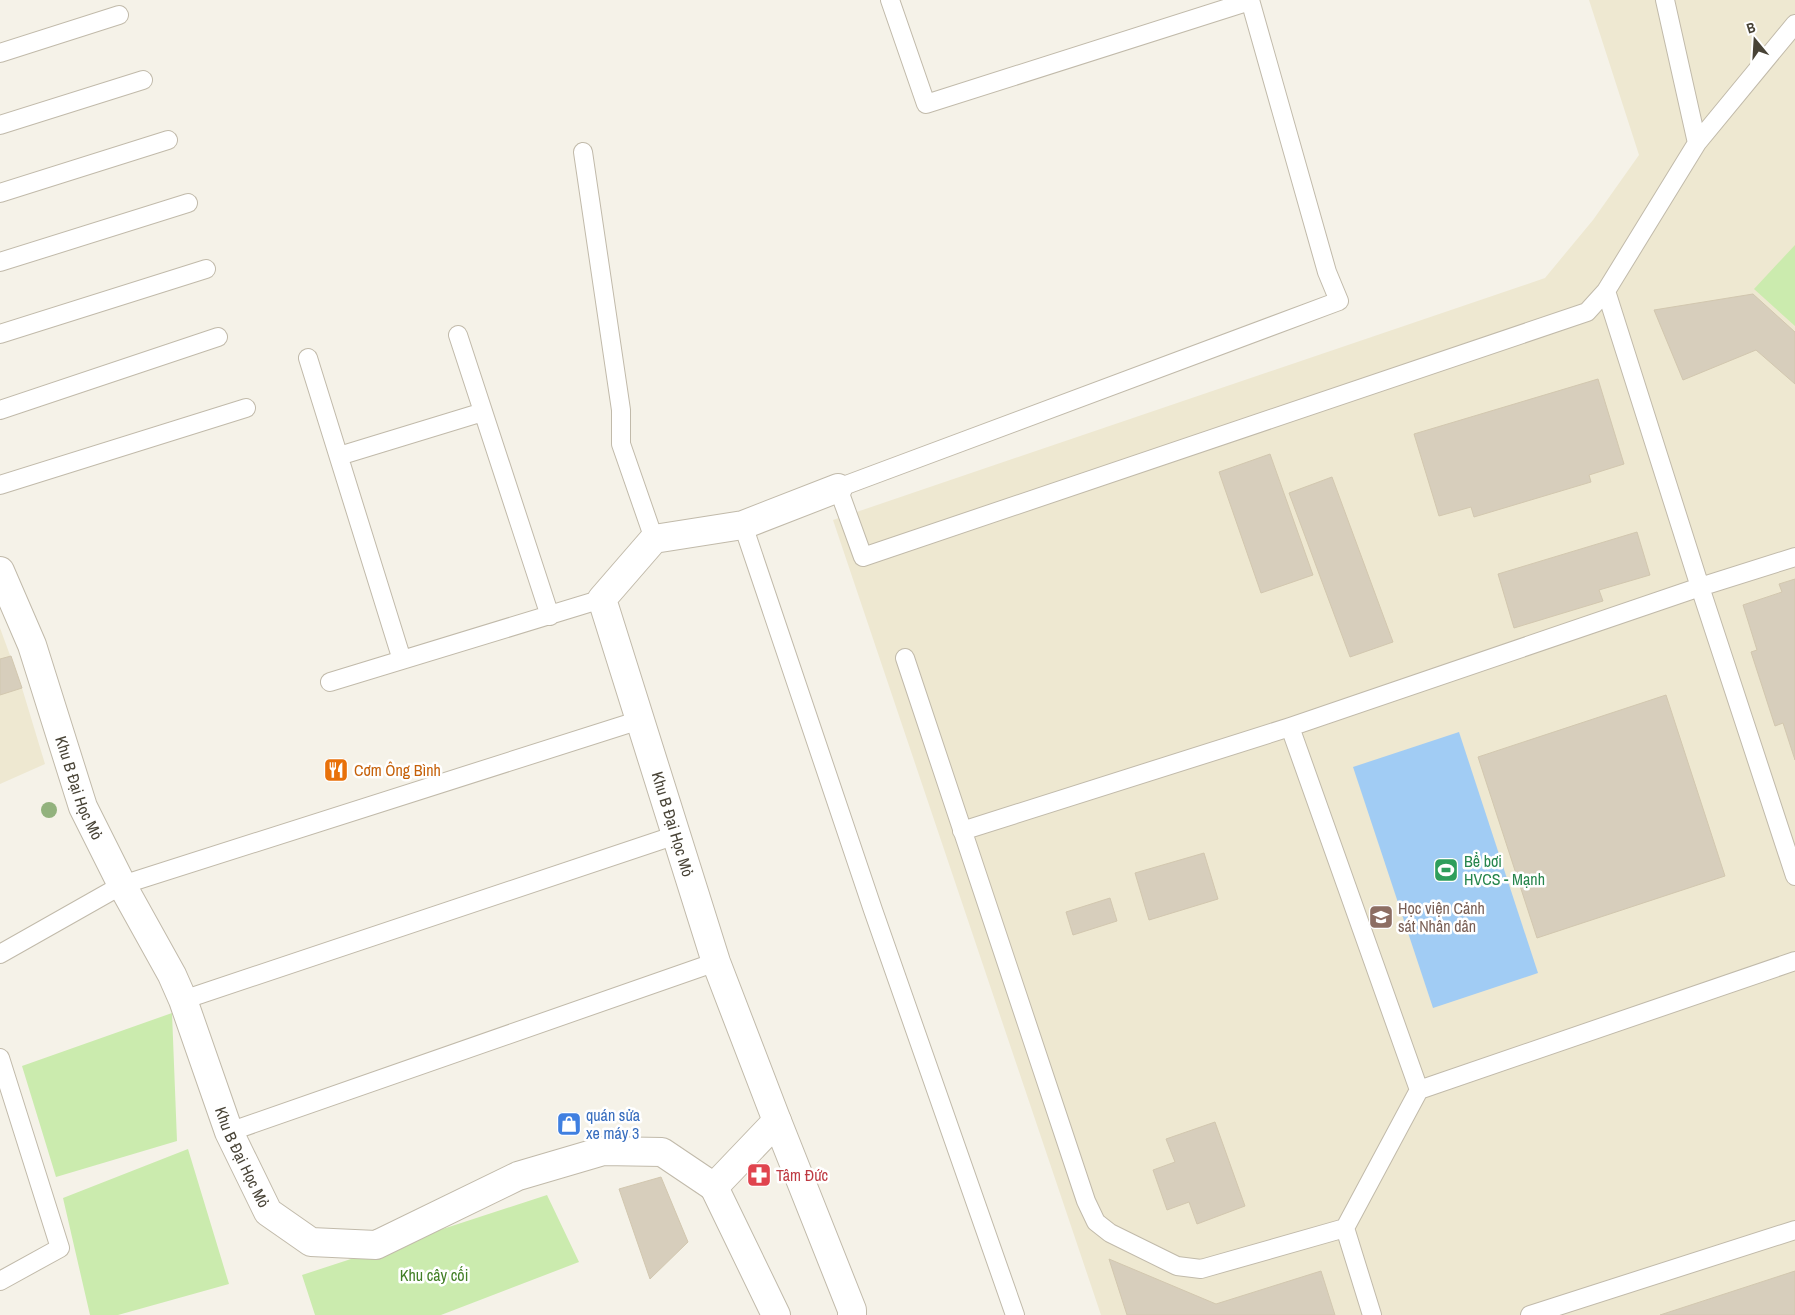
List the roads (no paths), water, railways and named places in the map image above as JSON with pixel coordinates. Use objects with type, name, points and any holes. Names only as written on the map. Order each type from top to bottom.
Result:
[{"type":"street","points":[[602,599],[654,539],[742,525],[838,488]]},
{"type":"street","name":"Khu B Đại Học Mỏ","points":[[0,571],[32,645],[83,807],[122,885],[172,974],[183,1000],[229,1132],[268,1212],[311,1242],[376,1245],[518,1176],[603,1151],[662,1152],[714,1187]]},
{"type":"street","name":"Khu B Đại Học Mỏ","points":[[602,599],[716,962],[852,1315]]},
{"type":"street","points":[[776,1315],[714,1187],[777,1121]]},
{"type":"lane","points":[[890,0],[926,104],[1250,0],[1338,301],[838,488],[864,557],[1586,312],[1606,290],[1696,143],[1795,24]]},
{"type":"lane","points":[[1665,0],[1696,143]]},
{"type":"lane","points":[[0,53],[118,15]]},
{"type":"lane","points":[[0,126],[144,80]]},
{"type":"lane","points":[[0,193],[168,140]]},
{"type":"lane","points":[[583,152],[621,410],[621,444],[654,539]]},
{"type":"lane","points":[[0,262],[188,202]]},
{"type":"lane","points":[[0,334],[206,269]]},
{"type":"lane","points":[[1606,290],[1795,876]]},
{"type":"lane","points":[[458,335],[550,616]]},
{"type":"lane","points":[[0,410],[218,337]]},
{"type":"lane","points":[[308,358],[402,660]]},
{"type":"lane","points":[[0,485],[246,408]]},
{"type":"lane","points":[[338,456],[483,412]]},
{"type":"lane","points":[[742,525],[870,901],[1015,1315]]},
{"type":"lane","points":[[962,831],[1290,727],[1700,586],[1795,557]]},
{"type":"lane","points":[[330,682],[602,599]]},
{"type":"lane","points":[[905,658],[1086,1201],[1096,1222],[1110,1233],[1177,1266],[1201,1270],[1345,1228]]},
{"type":"lane","points":[[0,954],[122,885],[640,720]]},
{"type":"lane","points":[[1290,727],[1419,1090]]},
{"type":"lane","points":[[183,1000],[676,836]]},
{"type":"lane","points":[[1372,1315],[1345,1228],[1419,1090],[1795,961]]},
{"type":"lane","points":[[229,1132],[716,962]]},
{"type":"lane","points":[[0,1058],[60,1248],[0,1281]]},
{"type":"lane","points":[[1530,1315],[1795,1230]]},
{"type":"water","name":"Bể bơi HVCS - Mạnh","points":[[1459,732],[1538,973],[1433,1008],[1353,767]]},
{"type":"place","name":"Cơm Ông Bình","points":[[336,770]]},
{"type":"place","name":"Bể bơi HVCS - Mạnh","points":[[1446,870]]},
{"type":"place","name":"Học viện Cảnh sát Nhân dân","points":[[1381,917]]},
{"type":"place","name":"quán sửa xe máy 3","points":[[569,1124]]},
{"type":"place","name":"Tâm Đức","points":[[759,1175]]},
{"type":"park label","name":"Khu cây cối","points":[[434,1275]]}]
